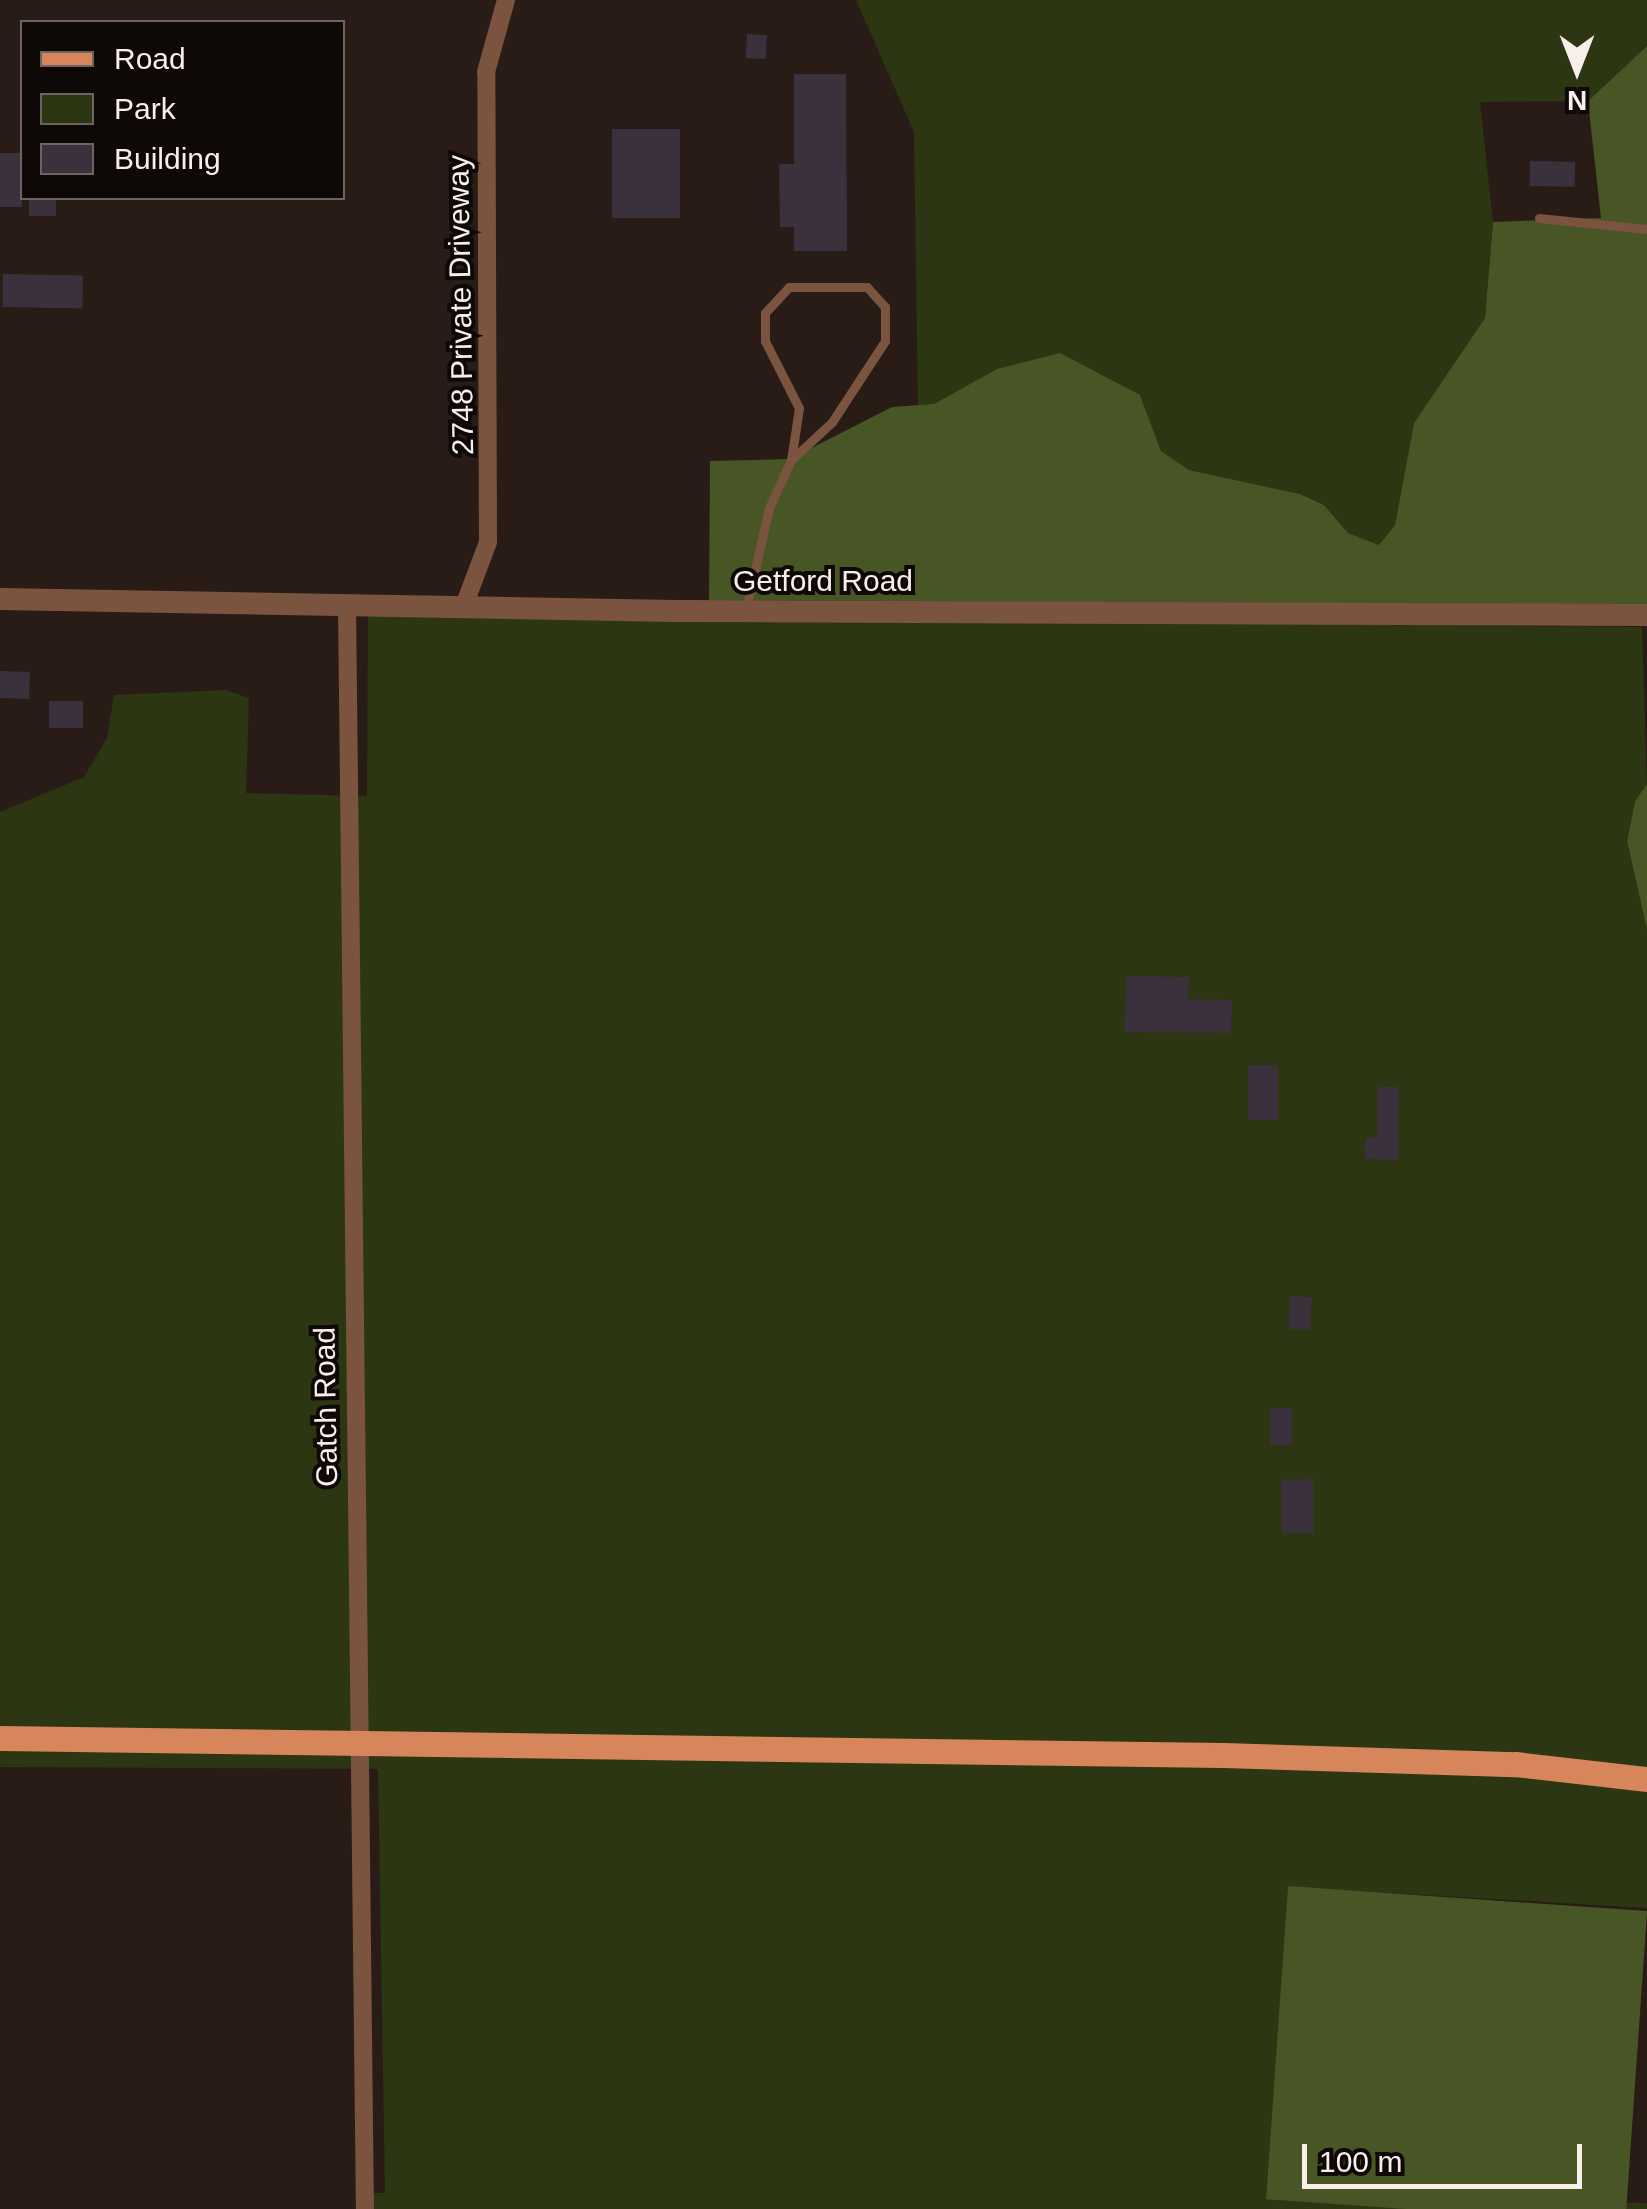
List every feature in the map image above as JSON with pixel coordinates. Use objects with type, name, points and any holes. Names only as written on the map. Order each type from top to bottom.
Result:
[{"type":"main road","points":[[0,1738],[1276,1756],[1515,1764],[1647,1779]]},
{"type":"street","name":"2748 Private Driveway","points":[[464,606],[488,542],[486,72],[506,0]]},
{"type":"street","name":"Getford Road","points":[[0,599],[746,611],[1647,616]]},
{"type":"street","name":"Gatch Road","points":[[346,604],[365,2209]]},
{"type":"lane","points":[[1539,218],[1647,229]]},
{"type":"lane","points":[[746,611],[769,508],[791,460],[799,408],[764,341],[764,314],[789,286],[868,287],[885,308],[885,340],[832,422],[791,460]]},
{"type":"green space","points":[[856,0],[1647,0],[1647,46],[1588,101],[1480,102],[1493,222],[1485,318],[1414,423],[1395,525],[1379,545],[1348,533],[1324,505],[1300,494],[1189,470],[1161,451],[1140,395],[998,369],[934,404],[918,406],[914,132]]},
{"type":"green space","points":[[1647,46],[1647,605],[709,600],[710,461],[790,459],[892,407],[934,404],[997,369],[1060,353],[1140,395],[1161,451],[1189,470],[1300,494],[1324,505],[1348,533],[1379,545],[1395,525],[1414,423],[1485,318],[1493,222],[1601,218],[1588,101]]},
{"type":"green space","points":[[368,615],[1642,627],[1647,784],[1635,801],[1627,841],[1647,930],[1647,1768],[0,1727],[0,812],[84,777],[107,738],[114,695],[226,690],[249,698],[246,793],[367,796]]},
{"type":"green space","points":[[1647,784],[1647,930],[1627,841],[1635,801]]},
{"type":"green space","points":[[0,1749],[1222,1766],[1514,1775],[1647,1790],[1647,1908],[1288,1887],[1286,2199],[1647,2203],[1647,2209],[373,2209],[373,2193],[385,2193],[378,1769],[0,1767]]},
{"type":"green space","points":[[1288,1886],[1647,1911],[1626,2209],[1406,2209],[1266,2199]]},
{"type":"building","points":[[747,34],[767,35],[766,59],[746,58]]},
{"type":"building","points":[[794,74],[846,74],[847,251],[794,251],[794,227],[780,227],[779,164],[794,164]]},
{"type":"building","points":[[612,129],[680,129],[680,218],[612,218]]},
{"type":"building","points":[[0,153],[20,153],[22,207],[0,207]]},
{"type":"building","points":[[1530,161],[1575,162],[1575,187],[1530,186]]},
{"type":"building","points":[[29,200],[56,200],[56,216],[29,216]]},
{"type":"building","points":[[3,274],[83,275],[82,308],[2,307]]},
{"type":"building","points":[[0,671],[30,672],[29,699],[0,698]]},
{"type":"building","points":[[49,701],[83,701],[83,728],[49,728]]},
{"type":"building","points":[[1126,976],[1189,977],[1188,999],[1232,1000],[1231,1033],[1125,1032]]},
{"type":"building","points":[[1248,1065],[1278,1065],[1278,1120],[1248,1120]]},
{"type":"building","points":[[1378,1087],[1399,1087],[1398,1160],[1365,1159],[1365,1138],[1377,1138]]},
{"type":"building","points":[[1290,1296],[1312,1297],[1310,1330],[1288,1329]]},
{"type":"building","points":[[1270,1408],[1292,1408],[1292,1445],[1270,1445]]},
{"type":"building","points":[[1313,1479],[1314,1533],[1282,1534],[1281,1480]]}]
